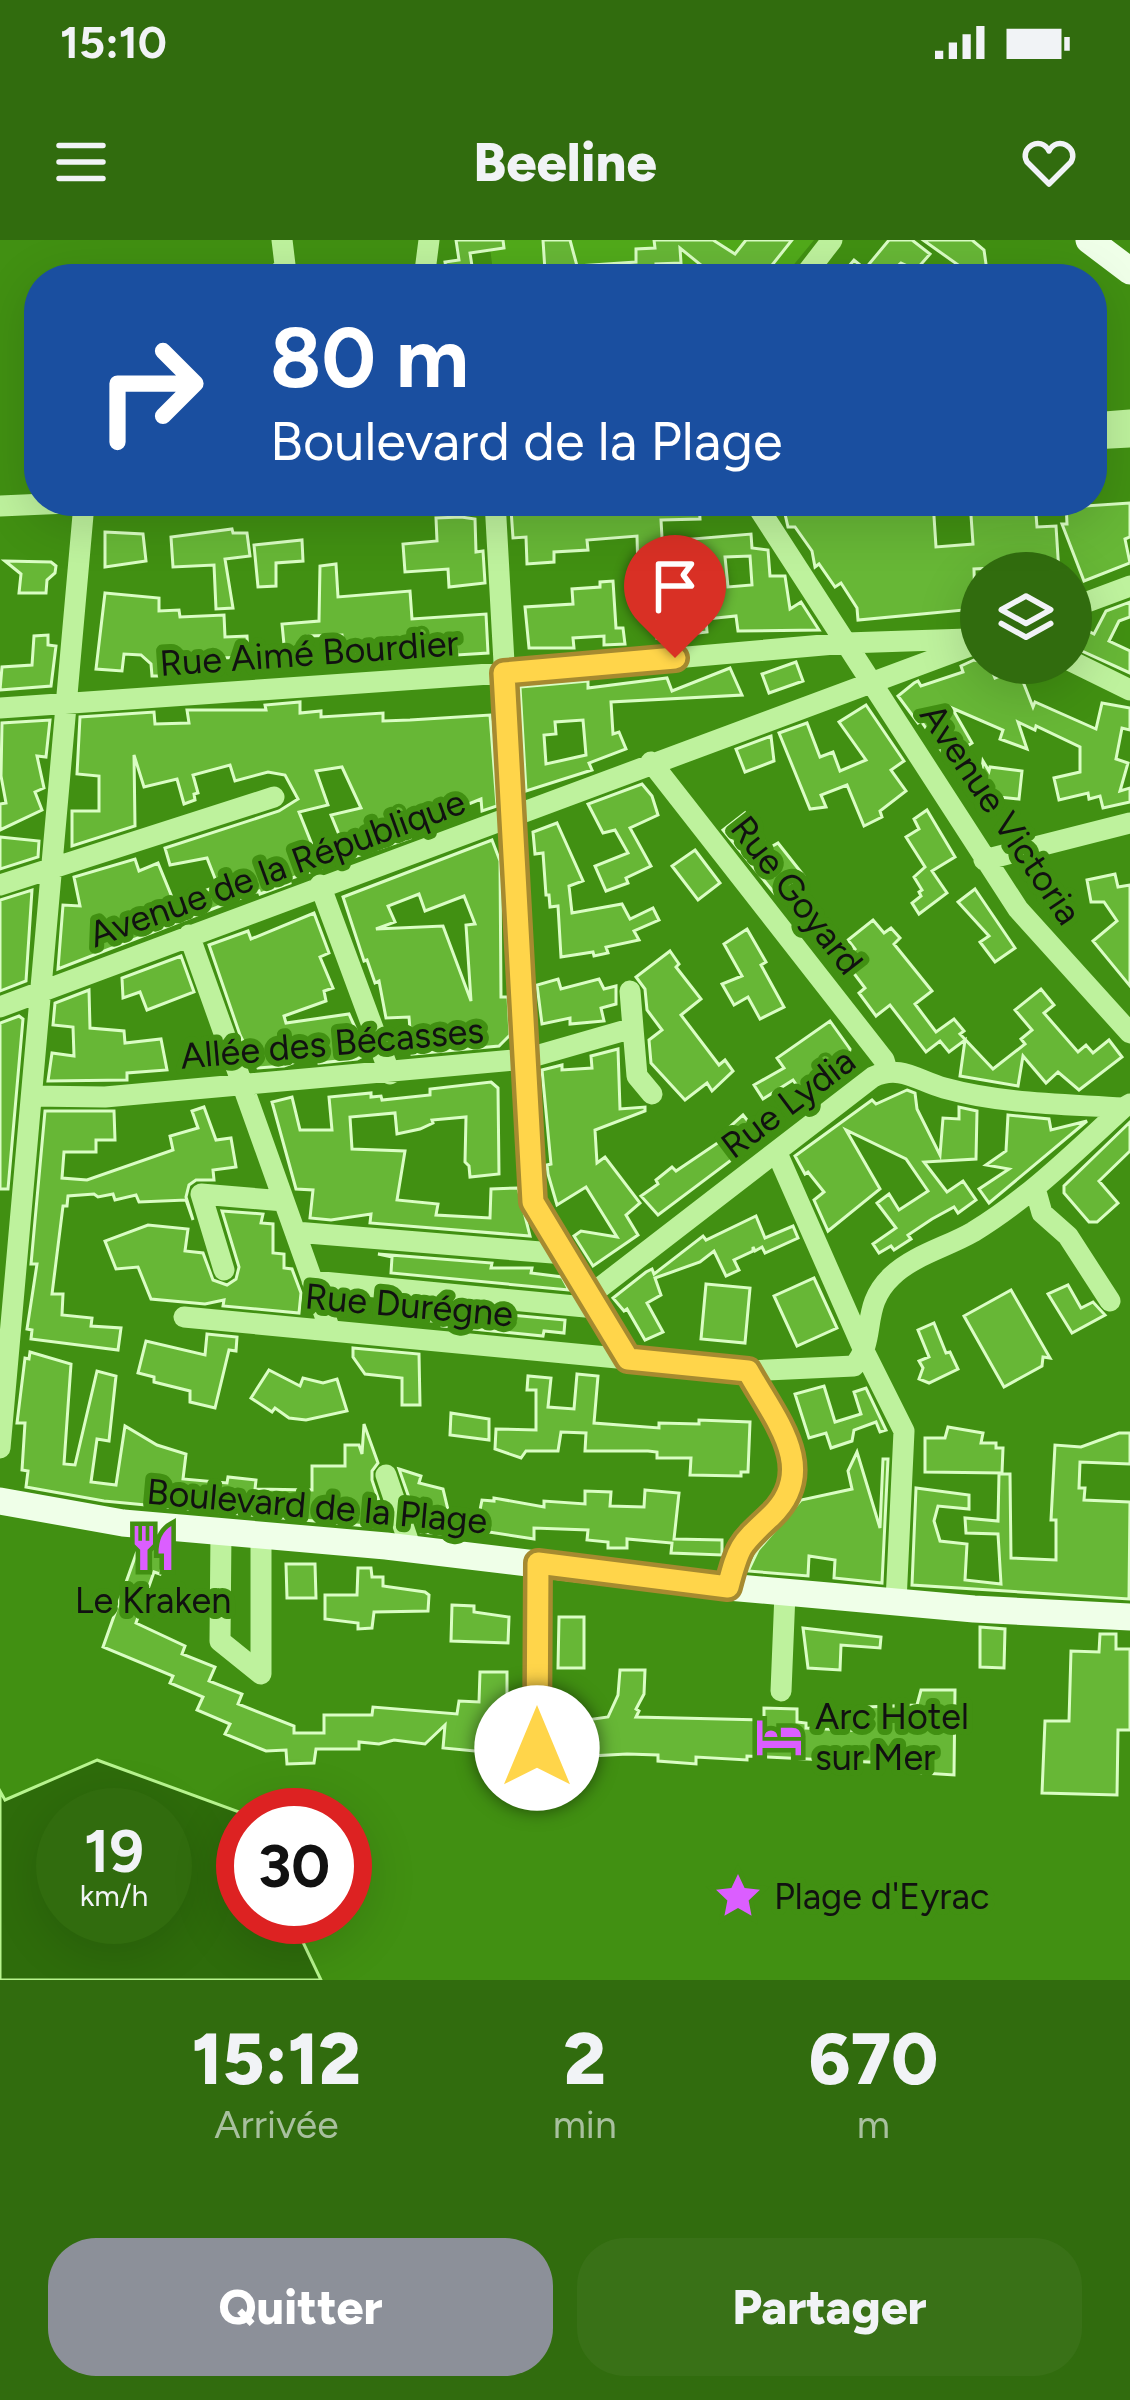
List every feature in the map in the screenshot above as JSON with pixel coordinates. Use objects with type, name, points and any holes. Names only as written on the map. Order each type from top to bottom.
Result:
[{"type":"main road","points":[[1090,240],[1130,271]]},
{"type":"main road","name":"Boulevard de la Plage","points":[[0,1501],[123,1523],[410,1549],[785,1593],[1130,1617]]},
{"type":"street","points":[[814,264],[832,240]]},
{"type":"street","points":[[0,1448],[10,1221],[32,1096],[64,703],[87,516]]},
{"type":"street","points":[[496,516],[533,1202],[628,1359]]},
{"type":"street","name":"Avenue Victoria","points":[[764,516],[1018,909],[1130,1033]]},
{"type":"street","points":[[1092,600],[1130,586]]},
{"type":"street","name":"Rue Aimé Bourdier","points":[[0,707],[504,673],[846,643],[960,640]]},
{"type":"street","name":"Avenue de la République","points":[[0,1007],[960,648]]},
{"type":"street","points":[[1092,671],[1130,690]]},
{"type":"street","name":"Rue Goyard","points":[[651,762],[884,1060],[887,1070]]},
{"type":"street","points":[[0,885],[274,797]]},
{"type":"street","points":[[984,860],[1130,823]]},
{"type":"street","points":[[320,885],[390,1073]]},
{"type":"street","points":[[189,935],[330,1330]]},
{"type":"street","points":[[630,991],[637,1076],[652,1094]]},
{"type":"street","name":"Allée des Bécasses","points":[[32,1096],[105,1097],[525,1059],[633,1028]]},
{"type":"street","name":"Rue Lydia","points":[[593,1302],[887,1070],[905,1072],[943,1088],[1011,1100],[1126,1106]]},
{"type":"street","points":[[865,1354],[871,1302],[891,1276],[971,1233],[1035,1188],[1126,1106]]},
{"type":"street","points":[[777,1153],[904,1431],[896,1603]]},
{"type":"street","points":[[1035,1188],[1042,1213],[1068,1236],[1110,1301]]},
{"type":"street","points":[[224,1270],[201,1194],[284,1201]]},
{"type":"street","points":[[295,1232],[565,1254]]},
{"type":"street","points":[[312,1281],[593,1302]]},
{"type":"street","name":"Rue Durégne","points":[[184,1317],[748,1371],[854,1366],[865,1354]]},
{"type":"street","points":[[728,1587],[743,1541],[783,1503],[795,1475],[785,1438],[748,1371]]},
{"type":"street","points":[[386,1474],[410,1549]]},
{"type":"street","points":[[221,1531],[220,1641],[260,1674],[261,1535]]},
{"type":"street","points":[[537,1790],[538,1563]]},
{"type":"street","points":[[781,1690],[785,1593]]},
{"type":"shaded area","points":[[489,240],[814,240],[794,264],[492,264]]},
{"type":"shaded area","points":[[97,1760],[174,1788],[36,1788],[36,1944],[192,1944],[192,1795],[216,1803],[216,1944],[304,1944],[321,1980],[0,1980],[0,1791],[5,1800]]},
{"type":"building","points":[[456,240],[503,240],[504,248],[470,253],[472,264],[445,264],[459,260]]},
{"type":"building","points":[[543,240],[570,240],[576,264],[545,264]]},
{"type":"building","points":[[654,240],[713,240],[735,254],[746,240],[792,240],[773,264],[700,264],[680,248],[681,263],[606,264],[636,262],[636,249],[655,248]]},
{"type":"building","points":[[889,240],[912,240],[930,254],[921,264],[869,264]]},
{"type":"building","points":[[923,240],[972,240],[984,250],[986,264],[957,264]]},
{"type":"building","points":[[1130,503],[1130,537],[1125,539],[1130,563],[1092,578],[1092,552],[1073,552],[1062,524],[1067,524],[1067,516],[1107,516],[1107,505]]},
{"type":"building","points":[[511,516],[700,516],[661,520],[663,555],[693,553],[692,539],[751,534],[752,548],[768,550],[770,576],[785,576],[790,609],[801,602],[819,630],[738,631],[736,616],[706,619],[707,632],[657,638],[655,612],[670,610],[666,576],[638,573],[637,536],[587,540],[588,550],[554,552],[554,562],[527,564],[526,537],[513,538]],"holes":[[[750,556],[752,585],[728,587],[725,557]]]},
{"type":"building","points":[[785,516],[934,516],[936,547],[973,544],[971,516],[1036,516],[1037,527],[1056,526],[1058,552],[960,552],[960,610],[858,620],[857,608],[841,583],[835,587],[819,564],[815,567],[812,551],[795,527],[788,527]]},
{"type":"building","points":[[436,518],[475,519],[476,552],[483,551],[485,583],[449,587],[448,569],[405,572],[403,544],[437,541]]},
{"type":"building","points":[[232,529],[233,533],[247,533],[250,556],[225,559],[233,608],[216,609],[214,565],[173,567],[171,537]]},
{"type":"building","points":[[105,532],[143,534],[146,561],[105,567]]},
{"type":"building","points":[[302,540],[303,561],[276,563],[276,586],[258,587],[254,545]]},
{"type":"building","points":[[5,561],[51,562],[55,573],[47,580],[46,593],[19,593],[21,574]]},
{"type":"building","points":[[336,564],[338,597],[410,591],[412,619],[486,614],[488,653],[457,655],[456,643],[425,646],[425,651],[344,654],[342,635],[308,636],[309,653],[285,655],[282,624],[319,621],[320,566]]},
{"type":"building","points":[[613,581],[616,628],[623,628],[625,644],[604,645],[604,636],[573,638],[574,648],[529,648],[525,607],[573,604],[572,589]]},
{"type":"building","points":[[105,593],[159,598],[159,611],[179,610],[180,617],[224,615],[225,637],[247,636],[248,657],[165,660],[166,676],[152,676],[151,664],[141,655],[124,654],[122,671],[96,669]]},
{"type":"building","points":[[1130,602],[1130,617],[1119,621],[1109,641],[1130,651],[1130,673],[1092,656],[1092,633],[1106,611]]},
{"type":"building","points":[[48,635],[48,645],[56,646],[51,686],[0,690],[2,667],[32,665],[34,636]]},
{"type":"building","points":[[796,662],[803,681],[769,693],[762,674]]},
{"type":"building","points":[[730,668],[742,695],[611,702],[613,734],[619,732],[626,749],[589,763],[592,770],[526,791],[520,687],[588,681],[588,688],[667,678],[672,691]],"holes":[[[583,720],[586,755],[546,764],[544,735],[556,734],[555,722]]]},
{"type":"building","points":[[960,673],[960,684],[1024,684],[1033,707],[1035,702],[1096,729],[1102,703],[1130,708],[1130,730],[1122,728],[1116,759],[1128,763],[1120,791],[1130,788],[1130,802],[1103,808],[1100,796],[1089,799],[1088,793],[1059,800],[1054,778],[1080,772],[1080,747],[1036,726],[1035,730],[1018,722],[1027,749],[1000,739],[1003,730],[952,708],[972,743],[947,759],[898,696],[918,681],[921,686]]},
{"type":"building","points":[[300,702],[300,713],[321,711],[321,717],[383,713],[383,721],[490,715],[497,806],[482,811],[481,799],[441,815],[443,821],[408,832],[410,838],[289,879],[290,883],[58,969],[63,905],[80,906],[74,877],[135,859],[139,871],[158,863],[174,902],[218,886],[207,858],[170,865],[165,848],[279,811],[298,799],[285,775],[268,772],[235,781],[230,765],[193,775],[198,793],[195,800],[184,804],[177,779],[144,787],[134,755],[135,826],[72,846],[72,811],[99,811],[99,776],[77,774],[80,717],[154,712],[155,724],[189,723],[187,710],[266,710],[265,705]],"holes":[[[342,767],[361,808],[331,815],[342,842],[315,852],[299,812],[328,805],[316,771]]]},
{"type":"building","points":[[866,705],[904,761],[891,770],[906,791],[880,811],[882,817],[864,826],[847,785],[821,795],[826,807],[810,809],[779,733],[807,723],[820,757],[833,752],[840,771],[866,760],[839,722]]},
{"type":"building","points":[[50,720],[46,757],[37,756],[44,788],[35,792],[42,810],[0,830],[0,804],[6,803],[1,776],[2,723]]},
{"type":"building","points":[[771,736],[774,761],[745,772],[736,749]]},
{"type":"building","points":[[983,761],[989,771],[990,767],[1022,771],[1019,799],[979,795]]},
{"type":"building","points":[[642,784],[658,815],[630,828],[651,866],[626,878],[628,883],[606,891],[595,866],[628,853],[615,830],[603,833],[588,804]]},
{"type":"building","points":[[927,810],[955,857],[932,871],[947,893],[919,914],[912,903],[922,890],[914,877],[925,867],[906,837],[919,829],[914,819]]},
{"type":"building","points":[[745,813],[769,848],[778,843],[804,876],[799,881],[775,894],[723,830]]},
{"type":"building","points":[[557,823],[583,881],[569,886],[572,913],[622,904],[630,919],[653,908],[659,920],[634,931],[639,940],[606,947],[608,953],[561,957],[558,906],[550,907],[543,853],[535,854],[533,832]]},
{"type":"building","points":[[0,837],[39,841],[38,857],[0,869]]},
{"type":"building","points":[[492,840],[500,861],[501,997],[508,997],[510,1035],[499,1046],[412,1054],[409,1017],[386,1018],[379,981],[375,983],[364,961],[343,897]],"holes":[[[419,894],[425,911],[464,896],[475,924],[466,925],[471,1001],[443,926],[376,929],[395,922],[388,906]]]},
{"type":"building","points":[[695,850],[720,883],[698,900],[672,866]]},
{"type":"building","points":[[1115,874],[1118,887],[1130,885],[1130,986],[1093,941],[1117,921],[1104,902],[1091,902],[1087,880]]},
{"type":"building","points":[[975,889],[1015,948],[995,962],[980,942],[989,936],[958,902]]},
{"type":"building","points":[[32,890],[26,981],[0,991],[0,900]]},
{"type":"building","points":[[314,913],[329,953],[320,957],[333,988],[324,991],[326,1001],[284,1016],[286,1023],[349,1014],[367,1054],[319,1063],[318,1054],[284,1066],[258,1068],[250,1043],[245,1045],[240,1035],[209,945],[248,931],[251,939]]},
{"type":"building","points":[[873,920],[884,933],[891,928],[900,938],[894,944],[932,991],[915,1004],[936,1032],[954,1019],[964,1031],[960,1034],[993,1069],[1025,1044],[1021,1039],[1032,1030],[1015,1010],[1041,989],[1054,1005],[1044,1013],[1078,1052],[1086,1045],[1093,1053],[1109,1040],[1122,1057],[1079,1090],[1058,1072],[1046,1083],[1023,1056],[1018,1086],[960,1076],[965,1040],[949,1052],[940,1041],[926,1052],[890,1005],[876,1016],[859,993],[865,988],[843,959],[855,949],[848,940]]},
{"type":"building","points":[[747,929],[784,1007],[760,1019],[748,997],[734,1005],[722,984],[742,976],[724,944]]},
{"type":"building","points":[[670,951],[679,964],[676,967],[701,999],[681,1015],[719,1065],[725,1060],[733,1071],[712,1091],[707,1083],[685,1100],[651,1063],[649,1040],[662,1030],[647,1010],[645,989],[636,977]]},
{"type":"building","points":[[181,956],[194,992],[147,1010],[140,992],[123,998],[122,978]]},
{"type":"building","points":[[558,979],[561,989],[599,979],[604,989],[616,986],[616,1004],[601,1008],[604,1021],[570,1024],[570,1018],[542,1024],[537,985]]},
{"type":"building","points":[[89,990],[90,1028],[124,1031],[125,1043],[161,1039],[167,1070],[127,1073],[127,1080],[48,1081],[52,1053],[74,1056],[73,1027],[53,1025],[55,1003]]},
{"type":"building","points":[[19,1016],[23,1019],[8,1189],[0,1189],[0,1023]]},
{"type":"building","points":[[830,1021],[850,1049],[849,1055],[800,1090],[793,1080],[763,1099],[754,1085],[784,1068],[777,1058]]},
{"type":"building","points":[[618,1049],[620,1109],[645,1107],[645,1111],[595,1130],[597,1163],[605,1157],[640,1203],[626,1215],[638,1235],[593,1266],[574,1236],[581,1231],[617,1237],[586,1187],[557,1205],[547,1165],[551,1164],[542,1070],[562,1065],[562,1070],[592,1068],[591,1056]]},
{"type":"building","points":[[491,1082],[498,1088],[499,1174],[470,1177],[465,1162],[466,1117],[432,1120],[420,1129],[397,1134],[395,1113],[350,1117],[352,1149],[405,1151],[397,1200],[438,1204],[436,1215],[490,1218],[491,1189],[518,1188],[530,1236],[370,1223],[371,1214],[310,1218],[313,1190],[296,1189],[272,1102],[292,1097],[300,1130],[332,1130],[329,1097],[371,1093],[382,1100]]},
{"type":"building","points":[[907,1090],[915,1093],[917,1109],[940,1155],[943,1118],[959,1119],[959,1107],[977,1111],[976,1159],[924,1162],[947,1192],[963,1181],[976,1200],[958,1213],[954,1207],[932,1219],[894,1250],[891,1246],[879,1253],[873,1244],[896,1228],[877,1203],[889,1194],[899,1210],[928,1191],[906,1159],[846,1130],[880,1189],[828,1231],[814,1200],[824,1192],[795,1156],[872,1100],[876,1104]]},
{"type":"building","points":[[204,1107],[216,1140],[231,1138],[236,1167],[213,1170],[214,1180],[189,1185],[186,1197],[193,1220],[186,1200],[139,1202],[136,1195],[115,1200],[113,1194],[94,1194],[68,1196],[63,1206],[52,1294],[63,1294],[62,1315],[92,1318],[91,1326],[121,1328],[118,1350],[31,1339],[32,1330],[27,1329],[37,1264],[31,1264],[45,1111],[114,1111],[115,1140],[96,1140],[96,1152],[64,1152],[62,1178],[87,1180],[173,1150],[170,1136],[198,1128],[192,1111]]},
{"type":"building","points":[[743,1115],[755,1130],[749,1135],[754,1143],[658,1215],[641,1196],[672,1167],[676,1171],[725,1138],[722,1134]]},
{"type":"building","points":[[1008,1115],[1049,1119],[1051,1130],[1087,1121],[989,1203],[979,1189],[1009,1169],[986,1165],[1006,1151]]},
{"type":"building","points":[[1130,1122],[1130,1151],[1099,1181],[1118,1203],[1097,1222],[1089,1222],[1064,1193],[1064,1186]]},
{"type":"building","points":[[222,1211],[263,1214],[261,1223],[273,1224],[273,1253],[284,1254],[284,1268],[292,1269],[301,1293],[299,1313],[223,1306],[224,1300],[205,1304],[151,1299],[138,1267],[116,1269],[105,1241],[148,1225],[188,1229],[185,1251],[203,1253],[213,1280],[227,1285],[236,1279],[239,1267]]},
{"type":"building","points":[[756,1216],[765,1238],[793,1226],[798,1238],[765,1253],[762,1247],[755,1251],[753,1247],[734,1260],[739,1270],[726,1276],[714,1251],[700,1262],[655,1278],[661,1295],[647,1303],[663,1332],[645,1340],[627,1309],[613,1298],[703,1236],[706,1240]]},
{"type":"building","points":[[378,1254],[492,1263],[491,1268],[532,1268],[531,1273],[562,1277],[569,1290],[391,1273],[392,1257]]},
{"type":"building","points":[[814,1278],[837,1328],[797,1346],[774,1296]]},
{"type":"building","points":[[706,1284],[750,1288],[745,1343],[701,1339]]},
{"type":"building","points":[[1068,1285],[1081,1308],[1093,1302],[1105,1315],[1072,1333],[1048,1294]]},
{"type":"building","points":[[1011,1290],[1050,1358],[1043,1357],[1042,1366],[1004,1387],[964,1316]]},
{"type":"building","points":[[412,1306],[565,1320],[564,1333],[544,1331],[543,1336],[442,1326],[442,1322],[411,1319]]},
{"type":"building","points":[[934,1323],[958,1369],[929,1383],[919,1379],[923,1368],[919,1361],[929,1357],[918,1330]]},
{"type":"building","points":[[207,1334],[237,1337],[236,1351],[229,1350],[215,1408],[190,1402],[190,1391],[138,1373],[146,1341],[205,1355]]},
{"type":"building","points":[[353,1348],[419,1354],[420,1405],[402,1405],[402,1378],[365,1374],[353,1357]]},
{"type":"building","points":[[30,1352],[71,1364],[64,1464],[75,1465],[97,1371],[116,1376],[109,1441],[97,1439],[91,1482],[116,1485],[125,1426],[157,1445],[186,1454],[183,1479],[227,1483],[228,1477],[256,1480],[255,1489],[312,1490],[312,1466],[345,1466],[345,1445],[359,1445],[362,1454],[364,1424],[378,1463],[372,1480],[388,1528],[104,1501],[26,1487],[28,1471],[22,1470],[25,1423],[17,1423],[25,1358],[29,1359]]},
{"type":"building","points":[[269,1370],[300,1386],[303,1378],[323,1383],[337,1379],[347,1411],[306,1420],[289,1418],[275,1408],[272,1412],[251,1398]]},
{"type":"building","points":[[577,1374],[598,1376],[594,1423],[659,1428],[659,1423],[699,1424],[699,1420],[750,1422],[748,1472],[741,1476],[690,1475],[691,1458],[657,1458],[657,1452],[648,1451],[585,1451],[586,1433],[561,1432],[558,1451],[526,1451],[521,1458],[495,1449],[496,1429],[536,1430],[536,1390],[527,1390],[528,1376],[551,1378],[548,1407],[574,1409]]},
{"type":"building","points":[[824,1386],[835,1422],[861,1414],[854,1392],[866,1388],[886,1430],[880,1432],[876,1422],[854,1430],[852,1441],[831,1448],[826,1433],[809,1438],[795,1394]]},
{"type":"building","points":[[451,1413],[489,1419],[489,1440],[450,1435]]},
{"type":"building","points":[[948,1427],[983,1433],[981,1443],[1003,1448],[1002,1473],[925,1472],[925,1438],[945,1438]]},
{"type":"building","points":[[1130,1433],[1130,1464],[1080,1462],[1079,1488],[1085,1488],[1084,1500],[1130,1502],[1129,1599],[912,1585],[916,1488],[969,1495],[969,1509],[938,1506],[934,1521],[940,1541],[967,1544],[965,1580],[1001,1584],[998,1534],[966,1533],[965,1518],[998,1521],[999,1474],[1010,1474],[1011,1558],[1056,1560],[1056,1520],[1051,1520],[1055,1445],[1081,1447]]},
{"type":"building","points":[[857,1452],[880,1528],[883,1459],[888,1459],[882,1583],[834,1578],[835,1560],[809,1556],[808,1576],[748,1571],[758,1550],[801,1500],[852,1489],[848,1471]]},
{"type":"building","points":[[399,1469],[421,1476],[419,1483],[443,1489],[454,1535],[421,1532]]},
{"type":"building","points":[[645,1490],[679,1493],[674,1539],[722,1540],[722,1555],[671,1553],[672,1543],[627,1539],[627,1548],[608,1548],[608,1542],[587,1540],[588,1530],[534,1528],[534,1539],[476,1530],[482,1500],[544,1507],[544,1501],[585,1504],[585,1491],[611,1492],[610,1506],[644,1507]]},
{"type":"building","points":[[140,1543],[168,1547],[136,1623],[185,1646],[182,1654],[215,1667],[209,1681],[242,1694],[238,1704],[294,1726],[294,1733],[324,1733],[324,1715],[372,1715],[373,1707],[457,1714],[459,1701],[479,1702],[480,1672],[507,1672],[507,1754],[443,1748],[445,1725],[425,1744],[359,1742],[359,1749],[316,1749],[314,1763],[287,1764],[286,1750],[266,1751],[225,1734],[230,1724],[197,1710],[203,1697],[170,1683],[173,1676],[103,1647]]},
{"type":"building","points":[[286,1564],[315,1564],[316,1598],[287,1598]]},
{"type":"building","points":[[358,1568],[371,1568],[372,1577],[383,1577],[383,1586],[425,1592],[428,1611],[374,1612],[372,1628],[358,1629],[358,1623],[325,1619],[325,1595],[357,1595]]},
{"type":"building","points":[[452,1605],[509,1617],[508,1643],[451,1641]]},
{"type":"building","points":[[559,1617],[584,1617],[584,1668],[558,1668]]},
{"type":"building","points":[[980,1627],[1005,1629],[1004,1668],[980,1667]]},
{"type":"building","points":[[803,1628],[881,1637],[880,1648],[841,1645],[840,1670],[808,1668]]},
{"type":"building","points":[[1100,1634],[1116,1634],[1116,1649],[1130,1649],[1130,1730],[1118,1730],[1117,1795],[1042,1793],[1045,1721],[1069,1721],[1071,1651],[1099,1652]]},
{"type":"building","points":[[620,1670],[645,1670],[636,1717],[764,1720],[764,1708],[797,1709],[797,1722],[806,1723],[806,1728],[865,1731],[866,1707],[917,1705],[921,1690],[955,1690],[954,1775],[908,1772],[908,1764],[747,1756],[747,1760],[696,1757],[696,1764],[627,1754],[591,1756],[591,1772],[552,1771],[552,1725],[608,1717],[618,1695]]},
{"type":"place","name":"Le Kraken","points":[[153,1548]]},
{"type":"place","name":"Arc Hotel sur Mer","points":[[779,1737]]},
{"type":"place","name":"Plage d'Eyrac","points":[[738,1896]]},
{"type":"route","points":[[537,1748],[538,1563],[728,1587],[743,1541],[783,1503],[795,1475],[785,1438],[748,1371],[628,1359],[533,1202],[504,673],[675,658]]}]
